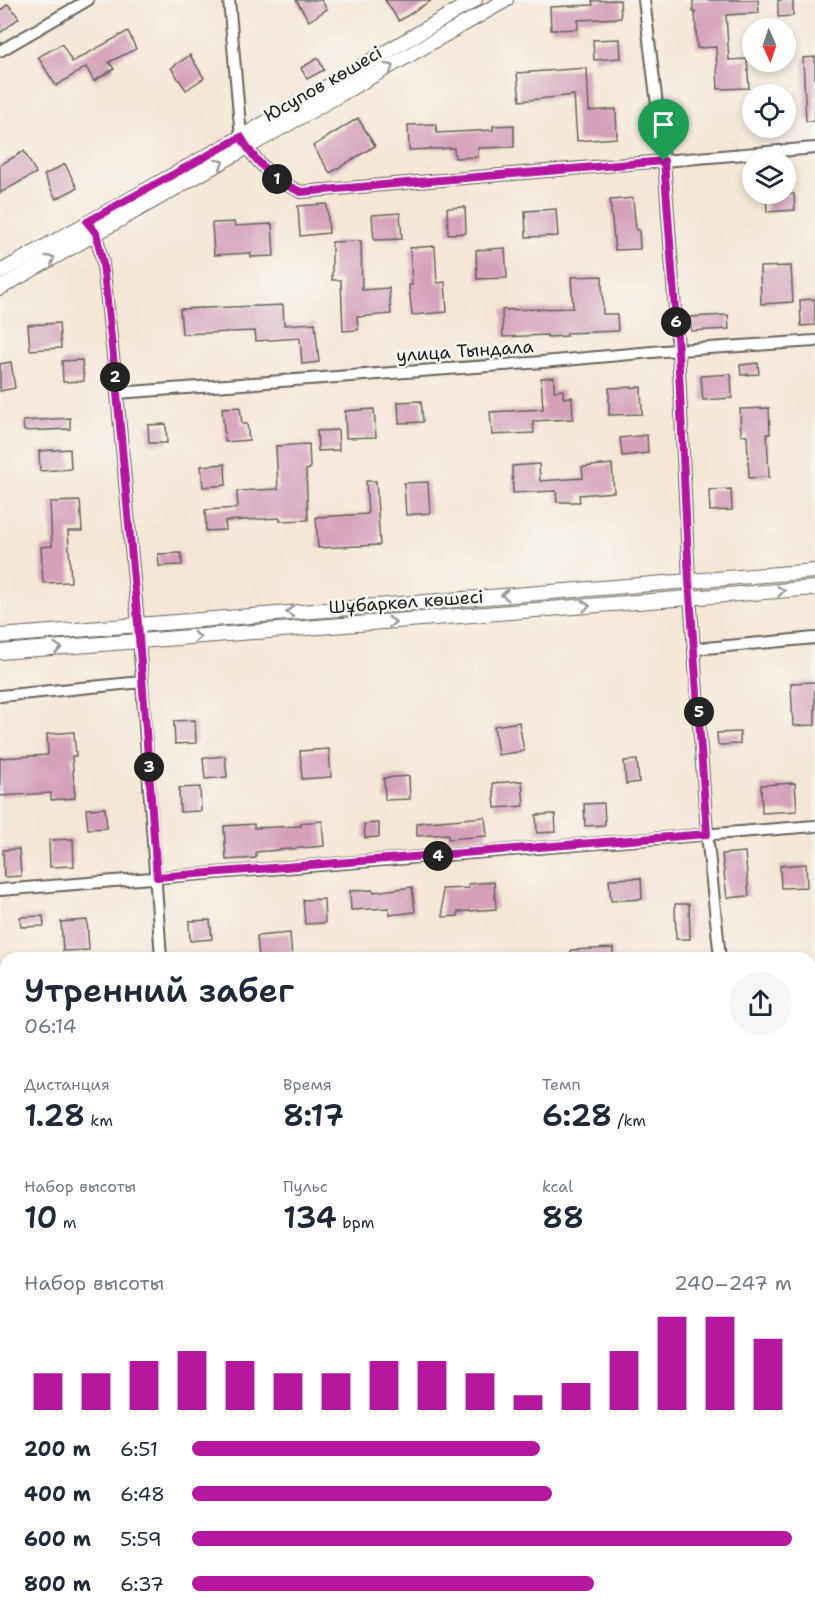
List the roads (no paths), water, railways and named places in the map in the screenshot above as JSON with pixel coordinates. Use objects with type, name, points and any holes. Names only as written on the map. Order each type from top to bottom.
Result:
[{"type":"street","points":[[0,51],[88,0]]},
{"type":"street","points":[[229,0],[244,142],[264,168],[281,183],[301,192],[815,148]]},
{"type":"street","name":"Юсупов көшесі","points":[[244,142],[475,0]]},
{"type":"street","name":"Юсупов көшесі","points":[[0,288],[92,228],[244,142],[506,0]]},
{"type":"street","points":[[644,0],[664,161],[678,350],[689,580],[707,834],[719,952]]},
{"type":"street","points":[[92,228],[103,264],[117,393],[138,624],[161,952]]},
{"type":"street","name":"Юсупов көшесі","points":[[0,272],[92,228]]},
{"type":"street","name":"улица Тындала","points":[[117,393],[815,341]]},
{"type":"street","points":[[0,636],[815,571]]},
{"type":"street","name":"Шұбаркөл көшесі","points":[[0,652],[815,588]]},
{"type":"street","points":[[695,649],[815,638]]},
{"type":"street","points":[[0,696],[142,682]]},
{"type":"street","points":[[0,890],[815,826]]}]
